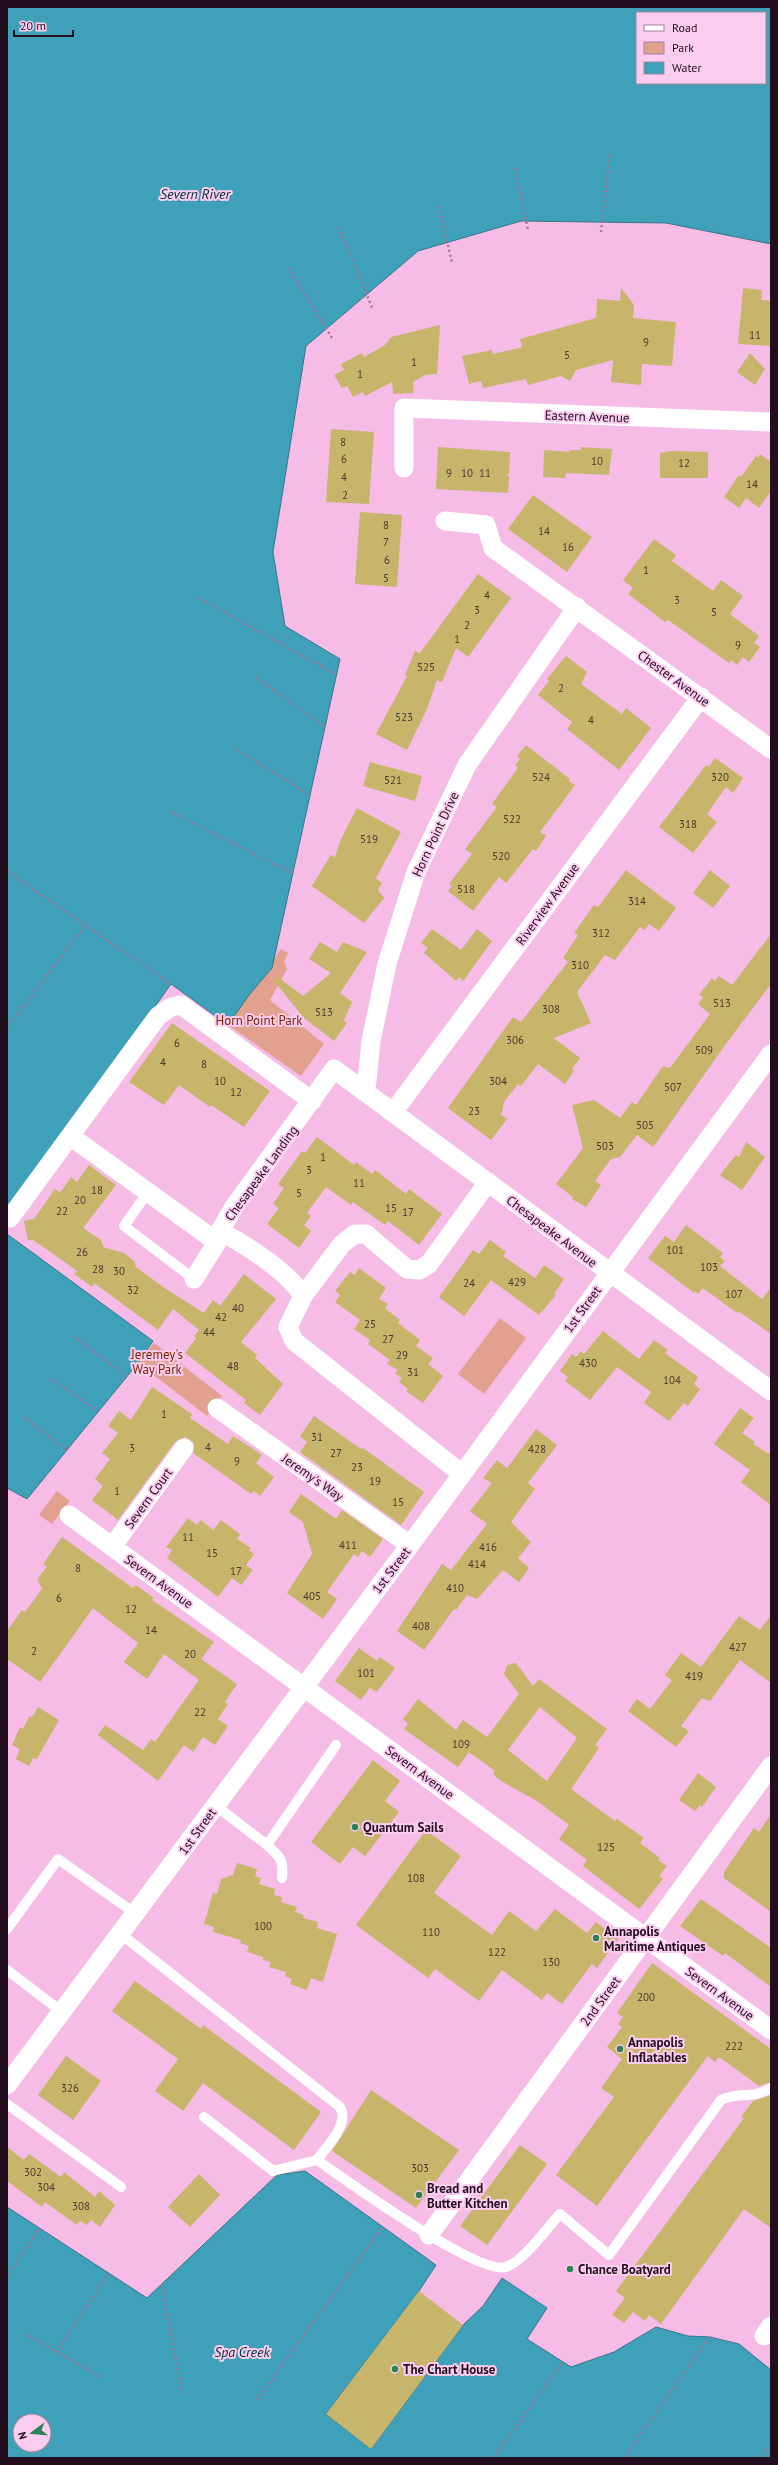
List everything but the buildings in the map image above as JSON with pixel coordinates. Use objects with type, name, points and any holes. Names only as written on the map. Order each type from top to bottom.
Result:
[{"type":"street","name":"Eastern Avenue","points":[[404,468],[404,408],[771,422]]},
{"type":"street","name":"Chester Avenue","points":[[445,521],[486,525],[493,548],[577,607],[771,749]]},
{"type":"street","name":"Horn Point Drive","points":[[366,1091],[371,1041],[387,964],[416,872],[467,765],[577,607]]},
{"type":"street","name":"Riverview Avenue","points":[[394,1111],[701,697]]},
{"type":"street","points":[[10,1218],[158,1016],[171,1007],[181,1005],[312,1100]]},
{"type":"street","name":"1st Street","points":[[10,2074],[62,2012],[136,1914],[410,1545],[608,1273],[771,1054]]},
{"type":"street","name":"Chesapeake Avenue","points":[[334,1069],[394,1111],[608,1273],[771,1391]]},
{"type":"street","name":"Chesapeake Landing","points":[[194,1279],[234,1207],[334,1069]]},
{"type":"street","points":[[70,1136],[148,1192],[219,1236],[239,1241],[295,1283],[303,1296]]},
{"type":"street","points":[[462,1474],[294,1341],[288,1327],[303,1296],[342,1244],[355,1234],[366,1234],[407,1269],[419,1270],[429,1264],[488,1182]]},
{"type":"street","name":"Jeremy's Way","points":[[217,1408],[410,1545]]},
{"type":"street","name":"Severn Court","points":[[112,1547],[184,1448]]},
{"type":"street","name":"Severn Avenue","points":[[69,1515],[771,2030]]},
{"type":"street","name":"2nd Street","points":[[429,2235],[771,1766]]},
{"type":"lane","points":[[148,1192],[124,1226],[194,1279]]},
{"type":"lane","points":[[267,1845],[336,1745]]},
{"type":"lane","points":[[216,1806],[267,1845],[280,1857],[284,1865],[282,1878]]},
{"type":"lane","points":[[7,1929],[58,1858],[136,1914]]},
{"type":"lane","points":[[121,1934],[340,2107],[344,2114],[343,2122],[317,2160],[273,2171],[204,2117]]},
{"type":"lane","points":[[7,1970],[62,2012]]},
{"type":"lane","points":[[317,2160],[429,2235],[480,2263],[504,2268],[516,2263],[560,2214],[609,2255],[721,2100],[730,2096],[759,2095],[771,2088]]},
{"type":"lane","points":[[7,2104],[121,2187]]},
{"type":"path","points":[[601,232],[610,152]]},
{"type":"path","points":[[515,168],[528,230]]},
{"type":"path","points":[[439,206],[452,263]]},
{"type":"path","points":[[339,227],[372,310]]},
{"type":"path","points":[[289,268],[332,338]]},
{"type":"path","points":[[197,597],[337,675]]},
{"type":"path","points":[[256,677],[325,726]]},
{"type":"path","points":[[234,748],[310,795]]},
{"type":"path","points":[[169,811],[292,873]]},
{"type":"path","points":[[7,871],[171,984]]},
{"type":"path","points":[[7,1028],[85,926]]},
{"type":"path","points":[[74,1336],[126,1376]]},
{"type":"path","points":[[52,1379],[97,1411]]},
{"type":"path","points":[[24,1417],[66,1450]]},
{"type":"path","points":[[257,2400],[382,2228]]},
{"type":"path","points":[[7,2277],[40,2229]]},
{"type":"path","points":[[57,2352],[109,2273]]},
{"type":"path","points":[[162,2284],[182,2393]]},
{"type":"path","points":[[25,2334],[103,2378]]},
{"type":"path","points":[[624,2458],[710,2337]]},
{"type":"path","points":[[493,2458],[562,2362]]},
{"type":"path","points":[[760,2458],[771,2444]]},
{"type":"green space","name":"Horn Point Park","points":[[281,949],[288,953],[284,962],[287,969],[270,1000],[324,1044],[301,1076],[228,1025]]},
{"type":"green space","points":[[500,1318],[526,1338],[484,1394],[458,1374]]},
{"type":"green space","name":"Jeremey's Way Park","points":[[154,1343],[222,1396],[207,1416],[138,1363]]},
{"type":"green space","points":[[57,1491],[70,1501],[52,1524],[39,1515]]},
{"type":"water","name":"Severn River","points":[[7,7],[771,7],[771,244],[666,223],[521,221],[418,251],[306,346],[273,552],[285,626],[340,659],[272,968],[249,995],[228,1025],[171,984],[12,1207],[7,1217]]},
{"type":"water","points":[[7,1234],[153,1341],[138,1363],[27,1499],[7,1488]]},
{"type":"water","name":"Spa Creek","points":[[305,2171],[436,2265],[419,2291],[326,2414],[371,2449],[463,2325],[483,2306],[502,2278],[547,2308],[527,2339],[571,2367],[614,2352],[656,2327],[688,2336],[710,2337],[739,2344],[771,2370],[771,2458],[7,2458],[7,2207],[147,2298],[277,2175]]},
{"type":"place","name":"Quantum Sails","points":[[355,1827]]},
{"type":"place","name":"Annapolis Maritime Antiques","points":[[596,1938]]},
{"type":"place","name":"Annapolis Inflatables","points":[[620,2049]]},
{"type":"place","name":"Bread and Butter Kitchen","points":[[419,2195]]},
{"type":"place","name":"Chance Boatyard","points":[[570,2269]]},
{"type":"place","name":"The Chart House","points":[[395,2369]]}]
